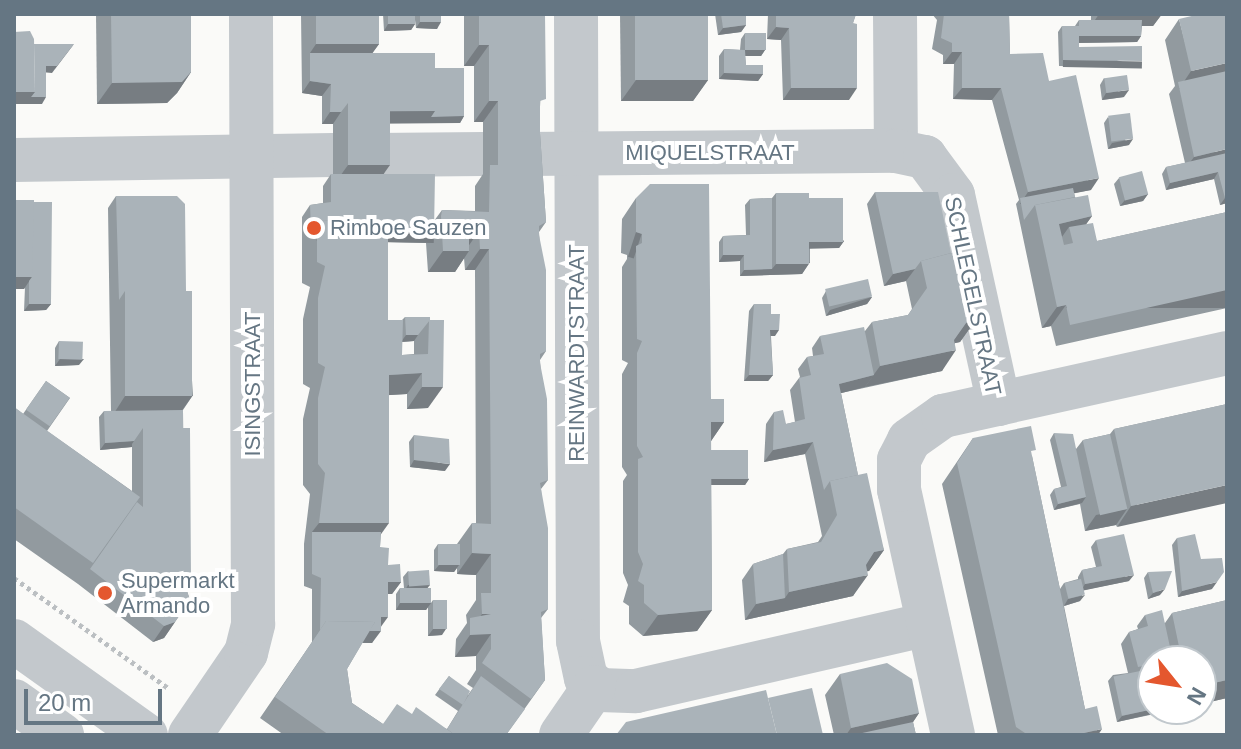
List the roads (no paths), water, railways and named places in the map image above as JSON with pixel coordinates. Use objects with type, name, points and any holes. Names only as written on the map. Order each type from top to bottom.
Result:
[{"type":"street","name":"ISINGSTRAAT","points":[[197,724],[246,653],[253,624],[251,14]]},
{"type":"street","name":"REINWARDTSTRAAT","points":[[576,14],[578,645],[583,671],[594,687]]},
{"type":"street","points":[[895,14],[896,151]]},
{"type":"street","name":"MIQUELSTRAAT","points":[[14,160],[896,151]]},
{"type":"street","name":"SCHLEGELSTRAAT","points":[[896,151],[930,161],[953,195],[999,404],[931,421],[909,440],[899,460],[899,490],[953,735]]},
{"type":"street","points":[[999,404],[1227,353]]},
{"type":"street","points":[[561,735],[594,687],[614,693],[642,690],[928,624]]},
{"type":"street","points":[[14,641],[146,735]]},
{"type":"street","points":[[14,701],[63,735],[91,696]]},
{"type":"place","name":"Rimboe Sauzen","points":[[314,228]]},
{"type":"place","name":"Supermarkt Armando","points":[[105,593]]}]
